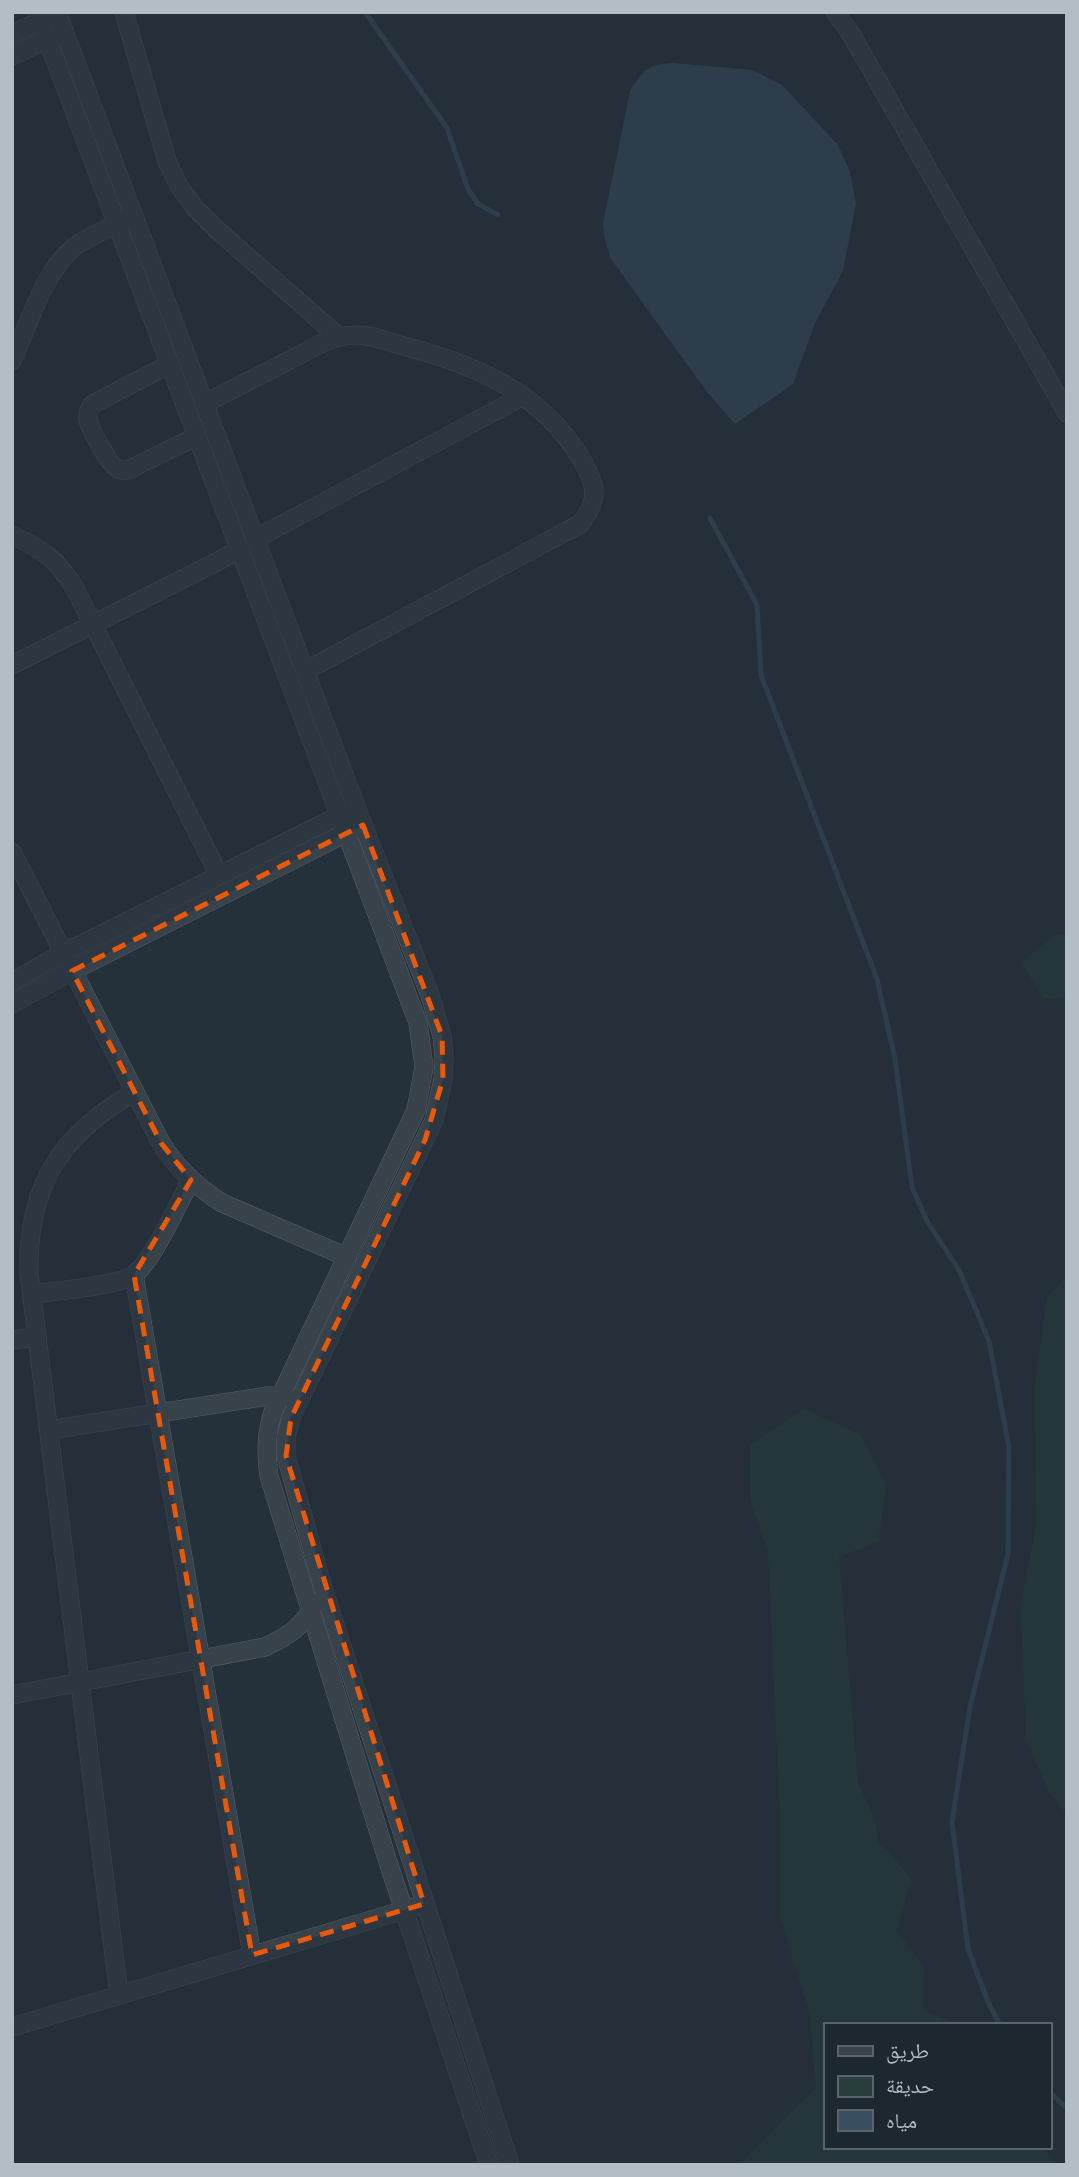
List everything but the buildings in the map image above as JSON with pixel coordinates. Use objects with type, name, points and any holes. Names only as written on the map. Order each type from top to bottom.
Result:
[{"type":"street","points":[[124,12],[158,135],[179,186],[195,208],[215,228],[339,337]]},
{"type":"street","points":[[835,12],[851,34],[1067,413]]},
{"type":"street","points":[[12,34],[38,17],[57,13],[305,671],[349,811]]},
{"type":"street","points":[[38,17],[240,550],[356,829],[434,1005],[442,1036],[443,1079],[434,1120],[291,1418],[286,1437],[286,1456],[289,1476],[323,1588],[510,2165]]},
{"type":"street","points":[[12,56],[64,32]]},
{"type":"street","points":[[12,361],[48,281],[62,259],[82,241],[133,216]]},
{"type":"street","points":[[204,404],[324,342],[339,337],[369,336],[434,353],[476,370],[523,396],[547,414],[567,436],[593,480],[593,504],[580,524],[305,671]]},
{"type":"street","points":[[170,364],[93,404],[88,413],[89,423],[110,461],[123,470],[197,436]]},
{"type":"street","points":[[256,539],[523,396]]},
{"type":"street","points":[[12,535],[50,555],[64,570],[219,875]]},
{"type":"street","points":[[12,666],[240,550]]},
{"type":"street","points":[[12,982],[63,953],[349,811]]},
{"type":"street","points":[[12,1004],[72,971],[356,829]]},
{"type":"street","points":[[356,829],[418,1023],[424,1067],[422,1089],[408,1131],[280,1396],[267,1433],[266,1454],[270,1476],[311,1612],[404,1910],[489,2165]]},
{"type":"street","points":[[12,852],[161,1143],[191,1180],[222,1203],[347,1257]]},
{"type":"street","points":[[119,1995],[29,1262],[34,1209],[49,1169],[66,1145],[86,1124],[110,1106],[135,1093]]},
{"type":"street","points":[[32,1294],[115,1282],[134,1275],[147,1261],[191,1180]]},
{"type":"street","points":[[134,1275],[252,1955]]},
{"type":"street","points":[[12,1340],[37,1337]]},
{"type":"street","points":[[49,1430],[280,1396],[299,1400]]},
{"type":"street","points":[[12,1695],[265,1647],[298,1627],[311,1612],[323,1588]]},
{"type":"street","points":[[12,2027],[424,1905]]},
{"type":"highlighted area","points":[[363,825],[442,1036],[443,1079],[425,1140],[291,1418],[286,1456],[424,1904],[252,1955],[134,1275],[191,1180],[161,1143],[72,971]]},
{"type":"green space","points":[[1067,934],[1067,997],[1043,999],[1022,962],[1055,935]]},
{"type":"green space","points":[[1067,1275],[1067,1815],[1048,1790],[1026,1739],[1021,1605],[1036,1527],[1035,1384],[1047,1298]]},
{"type":"green space","points":[[804,1409],[861,1435],[886,1484],[878,1542],[839,1557],[858,1783],[875,1820],[879,1844],[911,1879],[897,1931],[924,1968],[922,2010],[947,2020],[948,2023],[824,2023],[824,2149],[1043,2149],[1058,2165],[738,2165],[816,2088],[810,2013],[780,1918],[780,1812],[768,1552],[750,1499],[750,1445]]},
{"type":"water","points":[[673,63],[752,70],[782,85],[838,145],[850,172],[856,203],[843,271],[815,323],[793,384],[735,424],[707,392],[611,259],[605,240],[603,224],[630,91],[647,70]]},
{"type":"waterway","points":[[365,12],[447,128],[468,189],[478,204],[498,215]]},
{"type":"waterway","points":[[710,518],[757,605],[761,675],[877,979],[895,1059],[912,1187],[927,1221],[959,1270],[989,1341],[1009,1448],[1008,1554],[970,1707],[952,1822],[968,1949],[999,2023]]},
{"type":"waterway","points":[[1051,2094],[1067,2108]]}]
